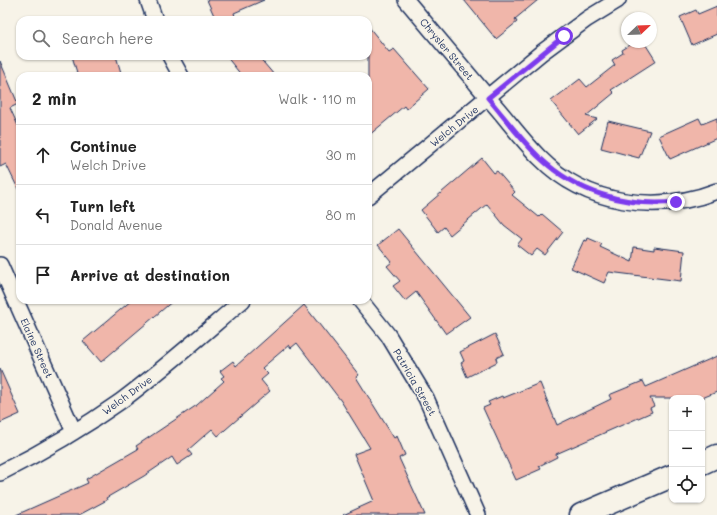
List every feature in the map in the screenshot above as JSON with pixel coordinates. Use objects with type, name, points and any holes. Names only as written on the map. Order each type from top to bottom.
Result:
[{"type":"main road","points":[[705,461],[717,456]]},
{"type":"main road","points":[[581,515],[669,477]]},
{"type":"street","points":[[148,0],[153,16]]},
{"type":"street","name":"Chrysler Street","points":[[406,0],[540,158],[577,185],[594,193],[623,202],[657,204],[693,199],[717,191]]},
{"type":"street","name":"Welch Drive","points":[[372,193],[564,36],[618,0]]},
{"type":"street","points":[[172,60],[179,72]]},
{"type":"street","name":"Elaine Street","points":[[0,264],[16,300]]},
{"type":"street","name":"Elaine Street","points":[[18,304],[74,432]]},
{"type":"street","name":"Welch Drive","points":[[0,473],[74,432],[149,380],[238,304]]},
{"type":"street","name":"Patricia Street","points":[[363,304],[388,335],[426,398],[478,515]]},
{"type":"building","points":[[207,0],[264,0],[234,13],[235,16],[214,16]]},
{"type":"building","points":[[464,0],[538,0],[515,19],[517,22],[496,39]]},
{"type":"building","points":[[717,6],[717,34],[692,45],[680,17],[696,10],[698,14]]},
{"type":"building","points":[[372,31],[389,52],[394,49],[429,89],[406,109],[404,106],[372,133],[372,72],[368,72],[368,60],[372,60]]},
{"type":"building","points":[[625,48],[648,48],[656,61],[611,90],[614,93],[586,116],[597,119],[578,134],[551,101],[580,79],[587,87],[615,65],[612,60],[623,53],[622,50]]},
{"type":"building","points":[[73,60],[117,60],[121,72],[77,72]]},
{"type":"building","points":[[229,60],[261,60],[272,72],[239,72]]},
{"type":"building","points":[[0,61],[16,99],[16,105],[10,108],[16,121],[16,185],[6,164],[0,167]]},
{"type":"building","points":[[699,118],[702,124],[717,118],[717,138],[670,159],[659,136]]},
{"type":"building","points":[[608,121],[650,131],[639,158],[601,148]]},
{"type":"building","points":[[482,158],[494,173],[497,171],[515,192],[512,195],[539,217],[542,214],[563,232],[545,255],[537,249],[531,256],[517,245],[522,239],[504,225],[487,204],[450,235],[444,227],[438,232],[421,210]]},
{"type":"building","points":[[398,229],[470,317],[446,334],[416,292],[405,301],[393,286],[400,281],[387,266],[392,262],[378,245]]},
{"type":"building","points":[[588,238],[602,244],[600,247],[632,262],[634,247],[654,250],[654,247],[684,251],[681,281],[609,272],[604,283],[571,268],[584,240],[587,241]]},
{"type":"building","points":[[127,304],[169,304],[101,362],[83,341]]},
{"type":"building","points":[[304,305],[359,375],[356,377],[394,438],[397,436],[405,455],[399,458],[425,515],[343,515],[374,501],[354,454],[370,448],[341,401],[297,343],[291,348],[289,345],[262,368],[268,374],[261,380],[270,391],[218,436],[212,429],[188,450],[192,455],[177,465],[172,457],[144,476],[106,498],[107,500],[79,515],[16,515],[88,483],[86,479],[138,449],[136,446],[197,405],[224,381],[221,378],[224,376],[220,371],[233,361],[236,366]]},
{"type":"building","points":[[495,334],[504,354],[496,358],[497,362],[467,377],[461,363],[464,361],[460,352]]},
{"type":"building","points":[[717,356],[717,392],[705,397],[705,395],[669,395],[669,398],[650,398],[654,406],[650,408],[652,412],[556,454],[557,457],[539,466],[541,469],[516,480],[483,408],[490,405],[488,402],[502,396],[503,398],[540,383],[557,425],[611,399],[609,395],[643,381],[646,387]]},
{"type":"building","points":[[0,369],[20,414],[0,423]]},
{"type":"route","points":[[564,36],[541,53],[488,98],[540,158],[562,176],[577,185],[594,193],[623,202],[638,204],[676,202]]}]
